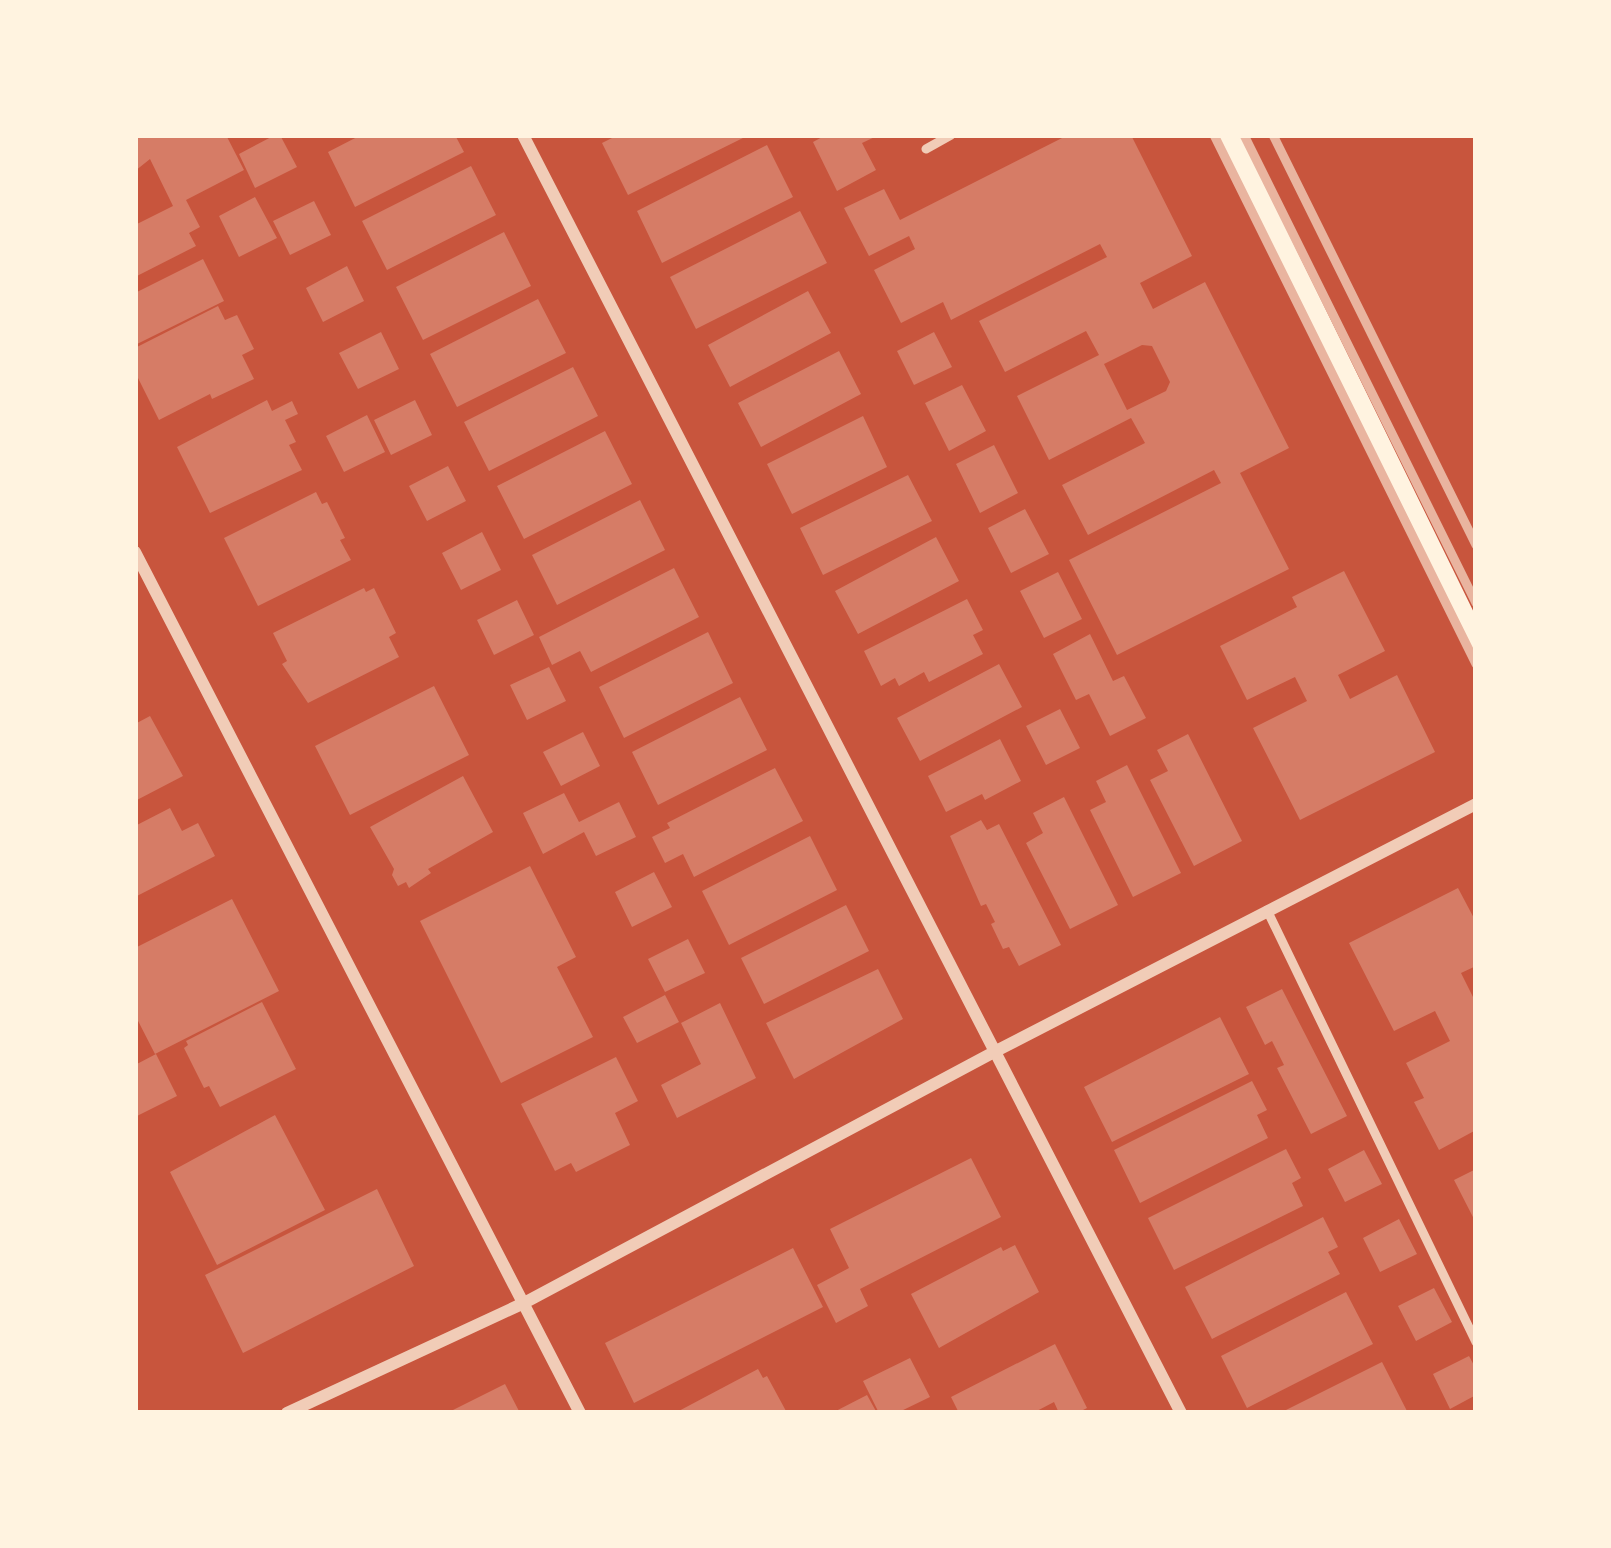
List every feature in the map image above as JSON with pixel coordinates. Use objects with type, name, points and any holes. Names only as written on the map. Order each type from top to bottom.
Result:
[{"type":"main road","points":[[1227,135],[1476,644]]},
{"type":"street","points":[[523,135],[1181,1413]]},
{"type":"street","points":[[135,552],[580,1413]]},
{"type":"street","points":[[287,1413],[524,1303],[996,1051],[1476,804]]},
{"type":"lane","points":[[926,148],[951,135]]},
{"type":"lane","points":[[1267,910],[1476,1342]]},
{"type":"building","points":[[135,135],[226,135],[244,170],[186,200],[200,227],[189,233],[196,246],[135,277],[135,225],[173,206],[150,159],[135,171]]},
{"type":"building","points":[[280,135],[297,167],[255,188],[239,154]]},
{"type":"building","points":[[361,135],[455,135],[464,152],[355,207],[328,152]]},
{"type":"building","points":[[618,135],[749,135],[628,195],[602,143]]},
{"type":"building","points":[[826,135],[879,135],[862,143],[876,170],[837,191],[813,142]]},
{"type":"building","points":[[1068,135],[1131,135],[1192,256],[1140,283],[1153,309],[1205,282],[1289,448],[1240,473],[1289,569],[1117,655],[1069,560],[1221,483],[1214,470],[1088,535],[1062,485],[1145,443],[1131,418],[1049,460],[1017,396],[1099,355],[1086,331],[1005,372],[979,321],[1107,257],[1100,244],[951,320],[943,302],[901,323],[874,270],[915,249],[909,236],[869,256],[844,208],[884,189],[900,220]],"holes":[[[1142,345],[1152,346],[1170,382],[1166,391],[1127,410],[1104,364]]]},
{"type":"building","points":[[767,145],[793,197],[662,263],[637,211]]},
{"type":"building","points":[[471,166],[496,215],[387,270],[362,221]]},
{"type":"building","points":[[255,197],[277,238],[239,257],[219,216]]},
{"type":"building","points":[[314,201],[331,235],[290,255],[273,221]]},
{"type":"building","points":[[800,211],[827,263],[696,329],[670,277]]},
{"type":"building","points":[[504,232],[531,286],[423,340],[396,287]]},
{"type":"building","points":[[203,259],[224,301],[135,345],[135,293]]},
{"type":"building","points":[[347,266],[364,301],[323,322],[306,288]]},
{"type":"building","points":[[808,291],[831,333],[730,387],[708,345]]},
{"type":"building","points":[[538,299],[566,353],[457,407],[430,354]]},
{"type":"building","points":[[218,306],[225,320],[237,315],[254,349],[242,355],[254,379],[212,399],[210,394],[159,420],[135,372],[135,348]]},
{"type":"building","points":[[381,332],[399,369],[358,389],[339,353]]},
{"type":"building","points":[[934,332],[952,367],[914,385],[897,351]]},
{"type":"building","points":[[839,351],[861,394],[761,447],[738,403]]},
{"type":"building","points":[[573,367],[598,416],[489,471],[464,422]]},
{"type":"building","points":[[962,385],[986,431],[949,451],[925,403]]},
{"type":"building","points":[[267,400],[272,411],[292,401],[298,414],[285,420],[296,442],[289,445],[302,470],[210,513],[177,447]]},
{"type":"building","points":[[415,400],[432,435],[391,455],[374,420]]},
{"type":"building","points":[[367,415],[385,452],[344,472],[326,436]]},
{"type":"building","points":[[863,416],[887,467],[792,514],[767,464]]},
{"type":"building","points":[[605,431],[632,484],[524,539],[497,486]]},
{"type":"building","points":[[994,445],[1018,493],[980,513],[956,464]]},
{"type":"building","points":[[448,466],[466,501],[427,521],[409,486]]},
{"type":"building","points":[[908,475],[932,521],[823,575],[800,528]]},
{"type":"building","points":[[316,492],[322,504],[327,502],[351,560],[258,606],[224,538]]},
{"type":"building","points":[[640,500],[665,550],[557,605],[532,555]]},
{"type":"building","points":[[1025,509],[1049,554],[1011,573],[988,528]]},
{"type":"building","points":[[482,532],[501,570],[461,590],[442,553]]},
{"type":"building","points":[[936,537],[959,581],[858,634],[835,591]]},
{"type":"building","points":[[674,568],[699,617],[591,672],[580,651],[552,665],[539,637]]},
{"type":"building","points":[[1344,571],[1385,651],[1338,675],[1350,699],[1397,675],[1435,752],[1300,820],[1253,728],[1307,701],[1295,677],[1247,700],[1220,646],[1297,607],[1292,597]]},
{"type":"building","points":[[1058,572],[1082,619],[1044,638],[1020,591]]},
{"type":"building","points":[[364,588],[366,592],[374,588],[396,633],[389,637],[399,657],[308,703],[282,664],[287,661],[273,633]]},
{"type":"building","points":[[967,599],[983,630],[973,635],[983,654],[929,682],[924,672],[899,686],[895,678],[881,686],[864,651]]},
{"type":"building","points":[[517,600],[534,635],[494,655],[477,620]]},
{"type":"building","points":[[708,632],[733,683],[624,738],[599,687]]},
{"type":"building","points":[[1090,634],[1113,681],[1124,676],[1146,718],[1110,736],[1089,694],[1076,700],[1053,654]]},
{"type":"building","points":[[999,664],[1022,707],[920,761],[897,718]]},
{"type":"building","points":[[549,667],[566,701],[527,720],[510,685]]},
{"type":"building","points":[[434,686],[469,755],[350,815],[315,746]]},
{"type":"building","points":[[740,697],[767,750],[658,805],[632,752]]},
{"type":"building","points":[[1060,709],[1080,748],[1046,765],[1026,726]]},
{"type":"building","points":[[150,716],[183,776],[135,801],[135,724]]},
{"type":"building","points":[[583,732],[600,766],[561,786],[543,752]]},
{"type":"building","points":[[1188,734],[1242,841],[1194,866],[1150,780],[1168,771],[1157,750]]},
{"type":"building","points":[[1000,739],[1021,781],[985,800],[982,794],[946,812],[928,776]]},
{"type":"building","points":[[1127,765],[1181,873],[1133,897],[1090,810],[1106,802],[1096,781]]},
{"type":"building","points":[[775,768],[803,821],[694,877],[683,854],[665,863],[652,837],[670,828],[667,823]]},
{"type":"building","points":[[463,776],[493,832],[428,869],[431,873],[409,888],[406,882],[398,886],[394,869],[370,827]]},
{"type":"building","points":[[564,793],[579,822],[619,802],[636,837],[596,856],[584,832],[543,854],[523,813]]},
{"type":"building","points":[[1064,797],[1118,905],[1070,929],[1026,843],[1043,833],[1033,813]]},
{"type":"building","points":[[170,808],[182,831],[198,823],[215,856],[135,897],[135,826]]},
{"type":"building","points":[[981,820],[987,830],[999,824],[1061,945],[1019,966],[1009,947],[1003,949],[991,924],[995,922],[986,904],[981,906],[950,836]]},
{"type":"building","points":[[810,836],[837,890],[729,945],[702,891]]},
{"type":"building","points":[[530,866],[576,957],[557,967],[593,1037],[501,1083],[420,921]]},
{"type":"building","points":[[654,872],[672,907],[632,927],[615,892]]},
{"type":"building","points":[[1458,888],[1476,922],[1476,966],[1461,973],[1476,1003],[1476,1130],[1439,1150],[1414,1102],[1424,1098],[1406,1063],[1450,1041],[1435,1011],[1394,1031],[1349,943]]},
{"type":"building","points":[[232,899],[279,991],[155,1054],[135,1015],[135,948]]},
{"type":"building","points":[[846,905],[869,951],[764,1004],[741,958]]},
{"type":"building","points":[[688,939],[705,973],[665,992],[648,959]]},
{"type":"building","points":[[878,969],[903,1019],[794,1079],[766,1023]]},
{"type":"building","points":[[1282,989],[1347,1116],[1311,1134],[1277,1068],[1284,1065],[1272,1041],[1265,1045],[1246,1007]]},
{"type":"building","points":[[665,995],[679,1022],[637,1043],[623,1017]]},
{"type":"building","points":[[262,1002],[296,1069],[220,1107],[209,1086],[204,1088],[184,1048],[186,1041]]},
{"type":"building","points":[[720,1003],[756,1078],[677,1118],[661,1085],[701,1064],[681,1023]]},
{"type":"building","points":[[1220,1017],[1249,1074],[1112,1142],[1084,1087]]},
{"type":"building","points":[[156,1054],[177,1096],[135,1117],[135,1065]]},
{"type":"building","points":[[616,1057],[638,1101],[615,1113],[630,1145],[576,1172],[571,1163],[555,1171],[521,1104]]},
{"type":"building","points":[[1252,1081],[1267,1110],[1257,1115],[1268,1138],[1140,1203],[1114,1150]]},
{"type":"building","points":[[275,1115],[325,1210],[217,1265],[170,1172]]},
{"type":"building","points":[[1286,1149],[1301,1178],[1292,1183],[1303,1206],[1174,1270],[1148,1218]]},
{"type":"building","points":[[1364,1150],[1382,1184],[1345,1202],[1328,1169]]},
{"type":"building","points":[[971,1158],[1001,1217],[860,1289],[868,1306],[836,1323],[817,1285],[849,1268],[830,1229]]},
{"type":"building","points":[[1476,1169],[1476,1223],[1454,1180]]},
{"type":"building","points":[[377,1189],[414,1266],[243,1353],[205,1275]]},
{"type":"building","points":[[1323,1217],[1338,1247],[1328,1252],[1340,1274],[1212,1339],[1185,1287]]},
{"type":"building","points":[[1399,1219],[1417,1254],[1380,1272],[1363,1238]]},
{"type":"building","points":[[1015,1245],[1039,1292],[939,1348],[911,1294],[1001,1247],[1003,1251]]},
{"type":"building","points":[[793,1248],[823,1307],[634,1403],[605,1343]]},
{"type":"building","points":[[1434,1288],[1452,1322],[1416,1341],[1398,1306]]},
{"type":"building","points":[[1346,1292],[1373,1344],[1247,1408],[1221,1356]]},
{"type":"building","points":[[1055,1344],[1087,1408],[1059,1413],[1054,1402],[1033,1413],[959,1413],[951,1397]]},
{"type":"building","points":[[1469,1356],[1476,1369],[1476,1395],[1450,1409],[1433,1374]]},
{"type":"building","points":[[910,1358],[930,1397],[897,1413],[879,1413],[863,1381]]},
{"type":"building","points":[[1382,1362],[1408,1413],[1280,1413]]},
{"type":"building","points":[[758,1369],[763,1378],[767,1376],[786,1411],[675,1413]]},
{"type":"building","points":[[505,1384],[520,1413],[447,1413]]},
{"type":"building","points":[[867,1395],[877,1413],[832,1413]]},
{"type":"railway","points":[[1214,135],[1476,664]]},
{"type":"railway","points":[[1244,135],[1476,603]]},
{"type":"railway","points":[[1273,135],[1476,545]]}]
